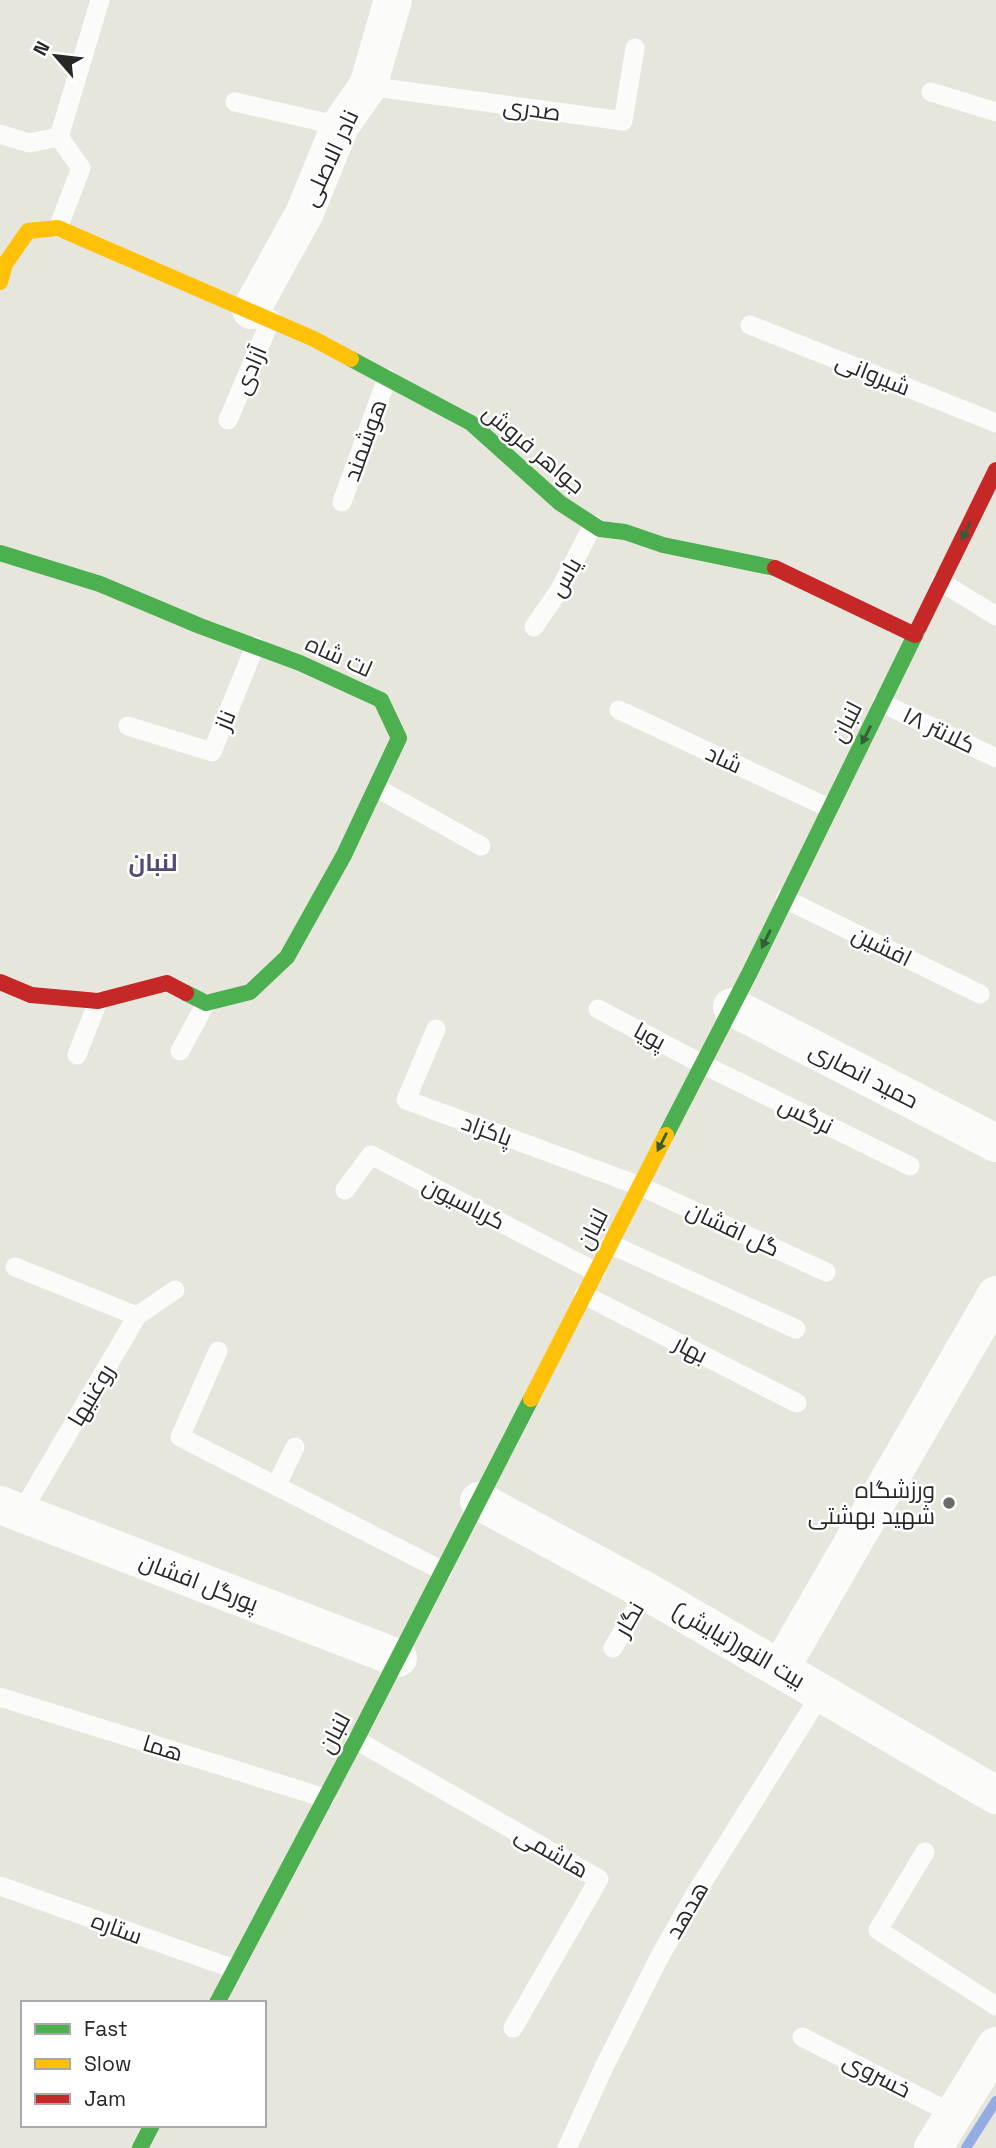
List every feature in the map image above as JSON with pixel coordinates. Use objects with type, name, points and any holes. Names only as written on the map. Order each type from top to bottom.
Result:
[{"type":"street","name":"نادر الاصلی","points":[[261,315],[340,127],[368,86],[393,0]]},
{"type":"street","name":"جواهر فروش","points":[[58,228],[261,315],[471,423],[560,503],[593,525],[663,545],[776,568],[915,635]]},
{"type":"street","points":[[2,269],[28,231],[58,228]]},
{"type":"street","name":"لنبان","points":[[218,2001],[356,1740],[732,1007],[996,470]]},
{"type":"street","name":"لت شاه","points":[[0,553],[100,584],[300,663],[380,700],[399,738],[344,855],[287,957],[250,992],[206,1003]]},
{"type":"street","points":[[0,982],[31,995],[98,1001],[167,984],[206,1003]]},
{"type":"street","name":"حمید انصاری","points":[[732,1007],[996,1143]]},
{"type":"street","points":[[780,1669],[996,1295]]},
{"type":"street","name":"بیت النور(نیایش)","points":[[479,1501],[646,1591],[996,1795]]},
{"type":"street","name":"پورگل افشان","points":[[10,1509],[398,1658]]},
{"type":"street","points":[[943,2138],[996,2046]]},
{"type":"street","points":[[140,2148],[151,2127]]},
{"type":"lane","points":[[59,137],[100,0]]},
{"type":"lane","name":"صدری","points":[[368,86],[623,121],[635,48]]},
{"type":"lane","points":[[931,92],[996,112]]},
{"type":"lane","points":[[235,102],[340,127]]},
{"type":"lane","points":[[0,134],[29,143],[59,137]]},
{"type":"lane","points":[[58,228],[81,168],[59,137]]},
{"type":"lane","name":"آزادی","points":[[228,420],[261,315]]},
{"type":"lane","name":"شیروانی","points":[[750,325],[996,423]]},
{"type":"lane","name":"هوشمند","points":[[342,502],[387,379]]},
{"type":"lane","name":"یاس","points":[[534,628],[560,589],[593,525]]},
{"type":"lane","points":[[941,582],[996,616]]},
{"type":"lane","name":"ناز","points":[[128,726],[212,752],[255,646]]},
{"type":"lane","name":"کلانتر ۱۸","points":[[882,703],[996,758]]},
{"type":"lane","name":"شاد","points":[[619,710],[829,808]]},
{"type":"lane","points":[[377,788],[481,846]]},
{"type":"lane","name":"افشین","points":[[785,899],[979,994]]},
{"type":"lane","points":[[77,1055],[98,1001]]},
{"type":"lane","points":[[180,1051],[206,1003]]},
{"type":"lane","name":"پویا","points":[[598,1009],[702,1064]]},
{"type":"lane","name":"پاکزاد","points":[[436,1029],[406,1100],[640,1186]]},
{"type":"lane","name":"نرگس","points":[[702,1064],[910,1166]]},
{"type":"lane","name":"کرباسیون","points":[[345,1190],[371,1155],[596,1272]]},
{"type":"lane","name":"گل افشان","points":[[640,1186],[826,1272]]},
{"type":"lane","points":[[610,1244],[796,1329]]},
{"type":"lane","points":[[15,1268],[137,1316]]},
{"type":"lane","name":"روغنیها","points":[[10,1509],[137,1316],[175,1290]]},
{"type":"lane","name":"بهار","points":[[584,1295],[797,1403]]},
{"type":"lane","points":[[218,1351],[180,1437],[443,1571]]},
{"type":"lane","points":[[276,1486],[295,1447]]},
{"type":"lane","name":"نگار","points":[[613,1648],[646,1591]]},
{"type":"lane","name":"هدهد","points":[[569,2142],[635,2005],[682,1916],[821,1693]]},
{"type":"lane","name":"هما","points":[[0,1697],[325,1798]]},
{"type":"lane","name":"هاشمی","points":[[356,1740],[599,1879],[513,2028]]},
{"type":"lane","points":[[925,1852],[878,1930],[996,2006]]},
{"type":"lane","name":"ستاره","points":[[0,1886],[234,1969]]},
{"type":"lane","name":"خسروی","points":[[802,2037],[943,2138]]},
{"type":"waterway","points":[[966,2148],[996,2101]]},
{"type":"traffic: fast","points":[[351,359],[471,423],[560,503],[600,529],[625,532],[663,545],[775,568]]},
{"type":"traffic: fast","points":[[0,553],[100,584],[200,626],[300,663],[381,700],[399,738],[344,855],[287,957],[250,992],[206,1003],[186,993]]},
{"type":"traffic: fast","points":[[666,1135],[750,972],[919,627]]},
{"type":"traffic: fast","points":[[218,2001],[531,1399]]},
{"type":"traffic: fast","points":[[140,2148],[151,2127]]},
{"type":"traffic: slow","points":[[0,282],[5,264],[28,231],[58,228],[314,339],[351,359]]},
{"type":"traffic: slow","points":[[531,1399],[666,1135]]},
{"type":"traffic: jam","points":[[919,627],[996,470]]},
{"type":"traffic: jam","points":[[775,568],[915,635]]},
{"type":"traffic: jam","points":[[0,982],[31,995],[98,1001],[167,983],[186,993]]},
{"type":"place","name":"ورزشگاه شهید بهشتی","points":[[949,1503]]},
{"type":"district","name":"لنبان","points":[[153,862]]}]
